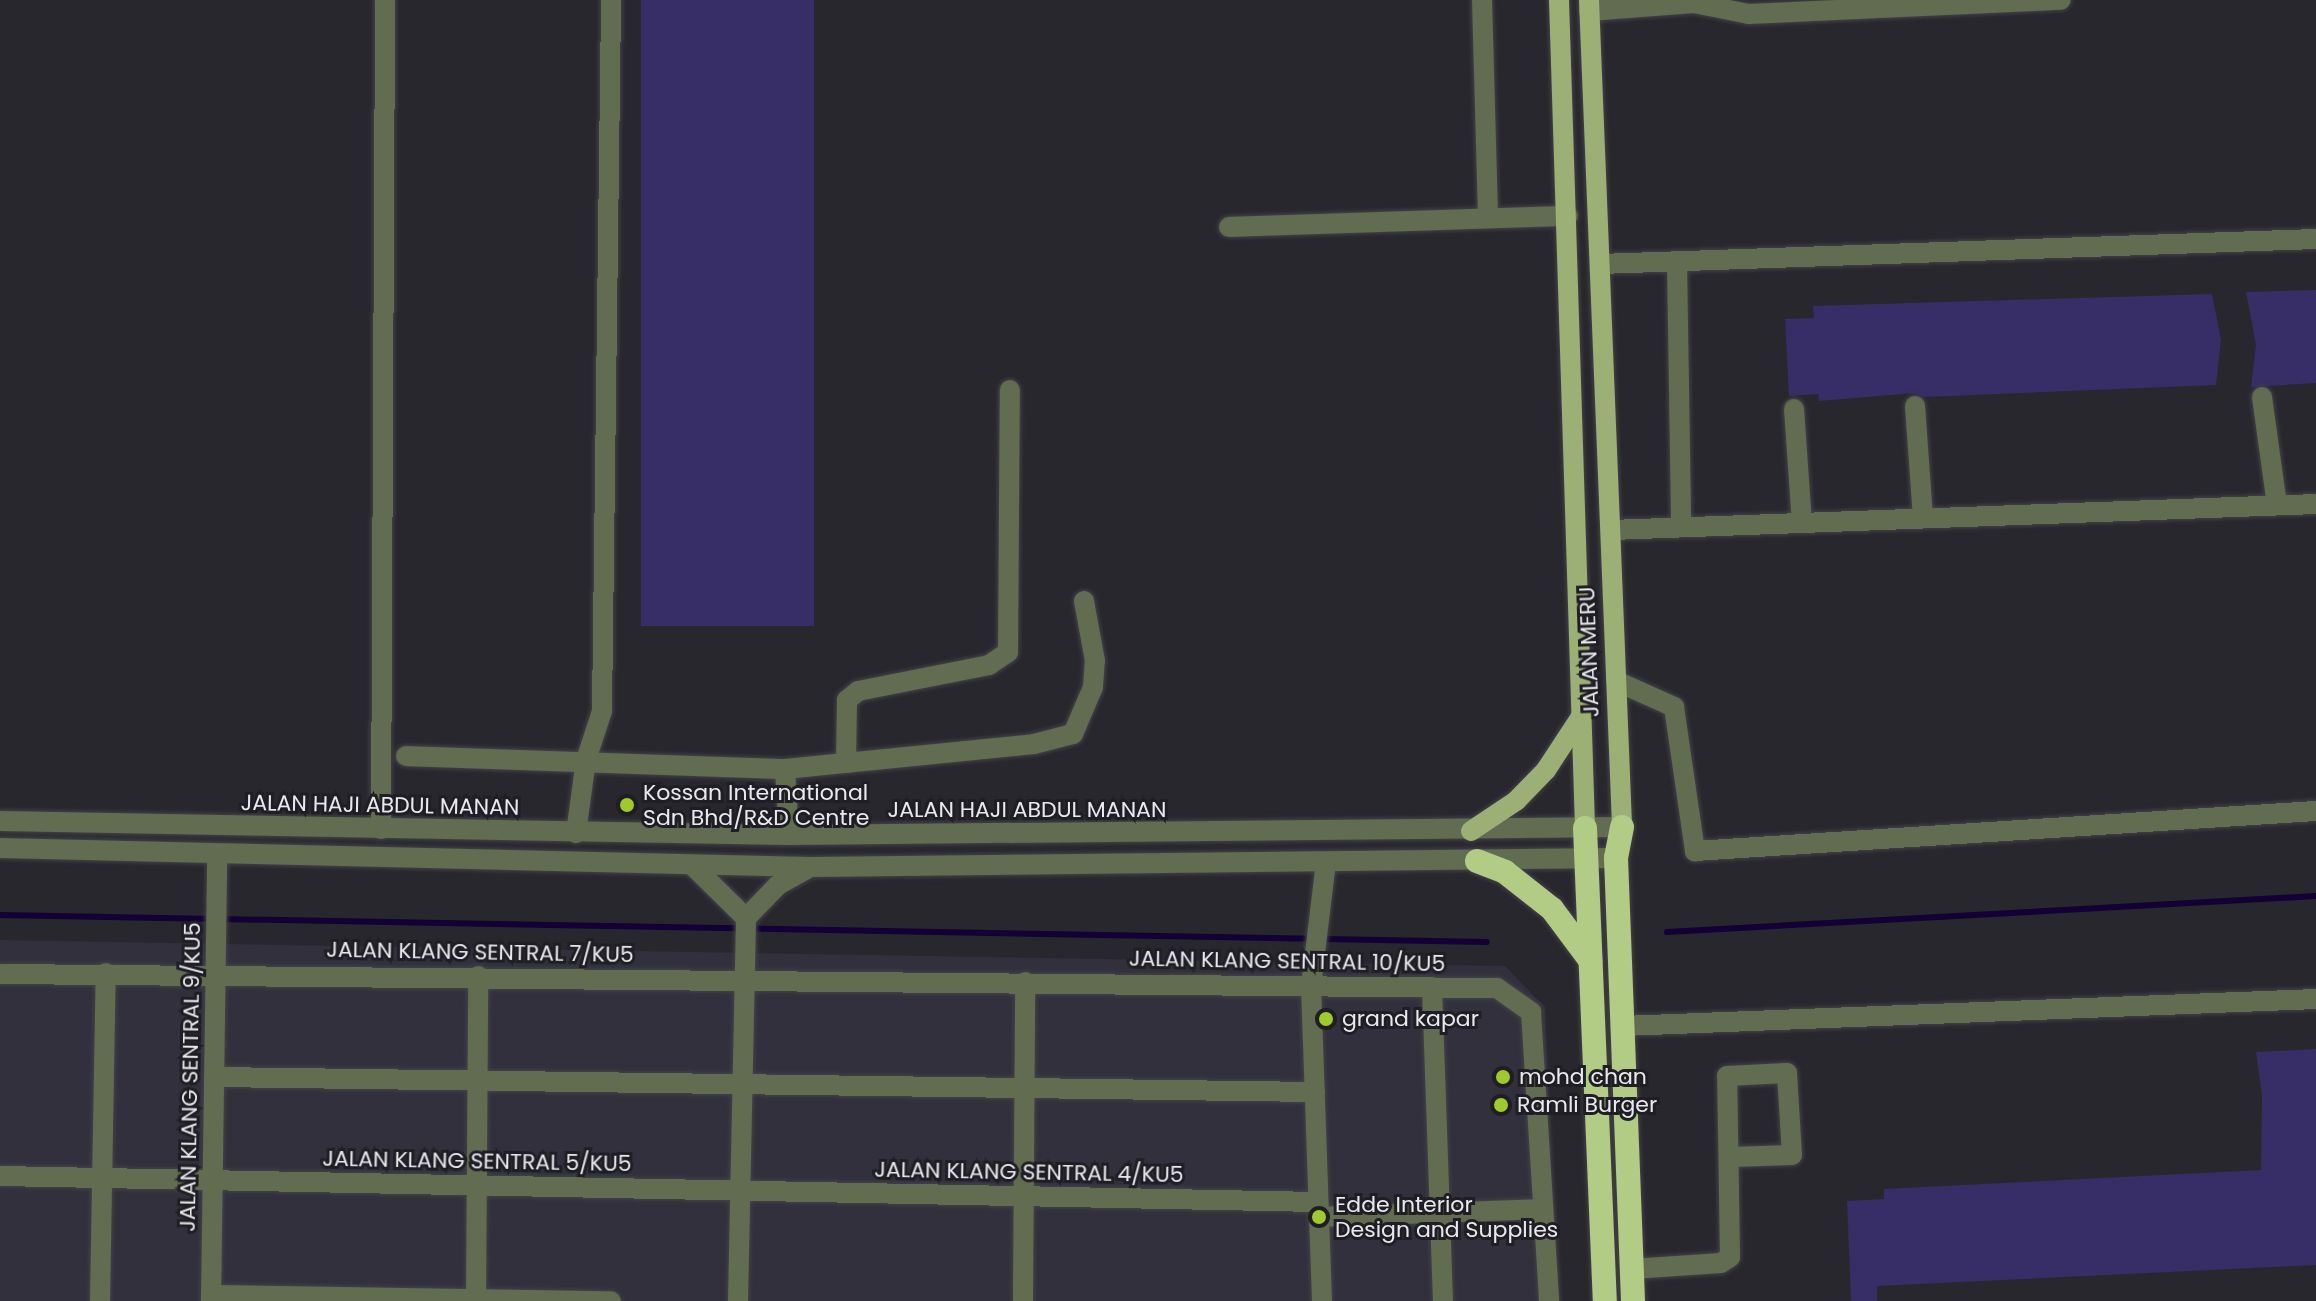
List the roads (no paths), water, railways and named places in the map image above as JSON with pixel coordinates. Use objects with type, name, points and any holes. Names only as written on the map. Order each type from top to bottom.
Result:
[{"type":"highway","name":"JALAN MERU","points":[[1622,827],[1616,858],[1633,1301]]},
{"type":"highway","name":"JALAN MERU","points":[[1585,828],[1605,1301]]},
{"type":"highway","points":[[1477,861],[1505,872],[1552,909],[1590,960]]},
{"type":"main road","name":"JALAN MERU","points":[[1559,0],[1585,828]]},
{"type":"main road","name":"JALAN MERU","points":[[1589,6],[1622,827]]},
{"type":"main road","points":[[1471,831],[1516,801],[1546,770],[1580,718]]},
{"type":"street","points":[[381,829],[385,0]]},
{"type":"street","points":[[576,833],[586,760],[602,711],[611,0]]},
{"type":"street","points":[[1482,0],[1488,218]]},
{"type":"street","points":[[1589,6],[1705,3],[1749,14],[2061,0]]},
{"type":"street","points":[[1229,227],[1568,216]]},
{"type":"street","points":[[1600,264],[2316,239]]},
{"type":"street","points":[[1677,261],[1681,527]]},
{"type":"street","points":[[846,763],[847,700],[858,691],[989,665],[1008,652],[1010,390]]},
{"type":"street","points":[[2262,397],[2277,505]]},
{"type":"street","points":[[1915,406],[1923,518]]},
{"type":"street","points":[[1794,409],[1802,523]]},
{"type":"street","points":[[1611,530],[2316,504]]},
{"type":"street","points":[[406,756],[785,769],[1034,744],[1073,734],[1093,687],[1095,661],[1084,601]]},
{"type":"street","points":[[1616,681],[1674,707],[1695,851],[2316,811]]},
{"type":"street","points":[[785,769],[789,835]]},
{"type":"street","name":"JALAN HAJI ABDUL MANAN","points":[[0,821],[789,835],[1471,831],[1622,827]]},
{"type":"street","points":[[0,848],[810,867],[1616,858]]},
{"type":"street","points":[[0,860],[32,849]]},
{"type":"street","name":"JALAN KLANG SENTRAL 9/KU5","points":[[211,1298],[217,854]]},
{"type":"street","points":[[1322,1301],[1311,986],[1326,862]]},
{"type":"street","points":[[693,866],[746,918]]},
{"type":"street","points":[[738,1301],[746,918],[778,885],[810,867]]},
{"type":"street","points":[[100,1301],[106,973]]},
{"type":"street","name":"JALAN KLANG SENTRAL 7/KU5","points":[[0,974],[745,979]]},
{"type":"street","points":[[476,1300],[478,976]]},
{"type":"street","name":"JALAN KLANG SENTRAL 10/KU5","points":[[745,979],[1497,988],[1531,1012],[1549,1301]]},
{"type":"street","points":[[1023,1301],[1025,982]]},
{"type":"street","points":[[1432,987],[1443,1301]]},
{"type":"street","points":[[1623,1026],[2316,999]]},
{"type":"street","points":[[1632,1269],[1721,1263],[1730,1257],[1727,1076],[1787,1073],[1792,1155],[1730,1157]]},
{"type":"street","points":[[214,1077],[1315,1092]]},
{"type":"street","name":"JALAN KLANG SENTRAL 5/KU5","points":[[0,1176],[739,1191]]},
{"type":"street","name":"JALAN KLANG SENTRAL 4/KU5","points":[[739,1191],[1023,1196],[1440,1213],[1543,1209]]},
{"type":"street","points":[[211,1298],[611,1301]]},
{"type":"waterway","points":[[1667,932],[2316,896]]},
{"type":"waterway","points":[[0,915],[1487,942]]},
{"type":"place","name":"Kossan International Sdn Bhd/R&D Centre","points":[[627,805]]},
{"type":"place","name":"grand kapar","points":[[1326,1019]]},
{"type":"place","name":"mohd chan","points":[[1503,1077]]},
{"type":"place","name":"Ramli Burger","points":[[1501,1105]]},
{"type":"place","name":"Edde Interior Design and Supplies","points":[[1319,1217]]}]
